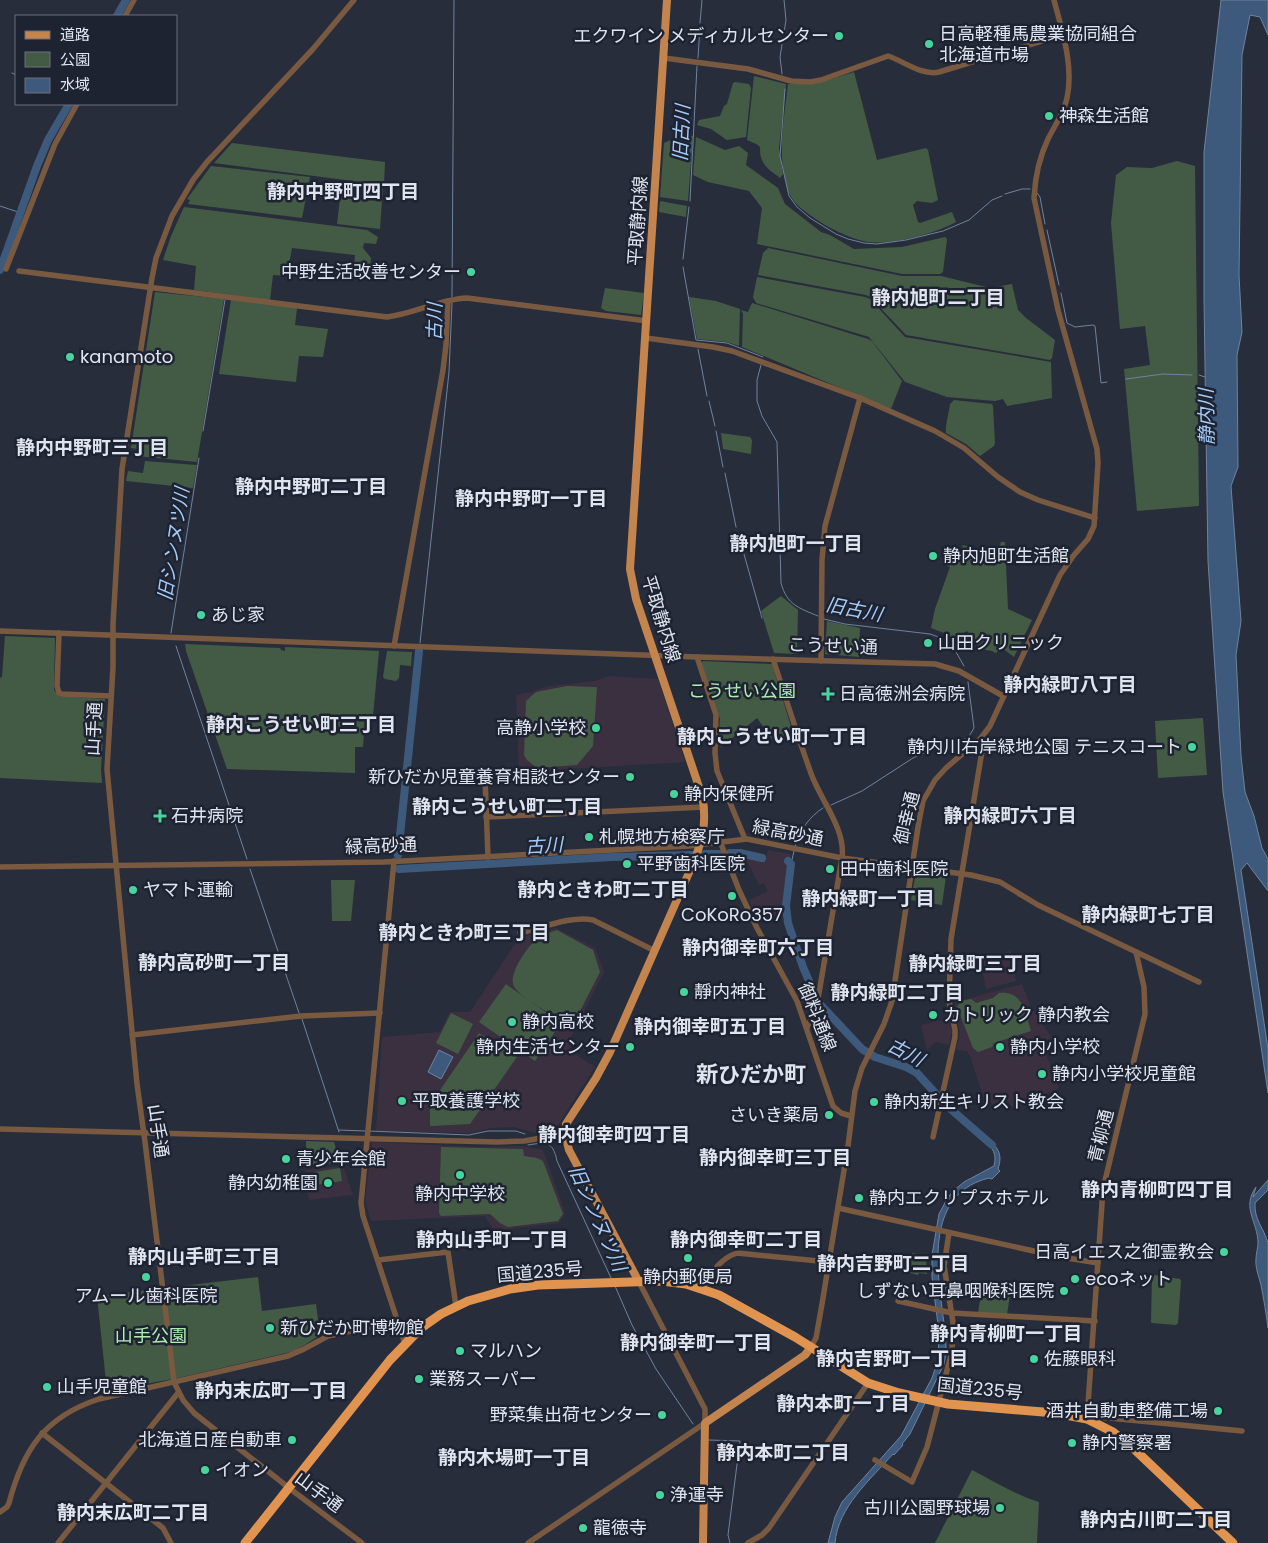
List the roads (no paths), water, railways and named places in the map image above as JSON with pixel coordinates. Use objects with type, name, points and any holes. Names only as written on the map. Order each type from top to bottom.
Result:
[{"type":"highway","name":"国道235号","points":[[245,1543],[405,1344],[432,1320],[456,1306],[483,1295],[510,1288],[639,1282],[677,1283],[702,1289],[737,1305],[868,1383],[918,1398],[935,1401],[1055,1412],[1087,1419],[1113,1432],[1132,1447],[1230,1540]]},
{"type":"main road","name":"平取静内線","points":[[564,1134],[569,1117],[608,1057],[700,845],[705,828],[705,807],[632,584],[630,557],[667,0]]},
{"type":"main road","points":[[564,1134],[570,1150],[639,1282]]},
{"type":"main road","points":[[703,1543],[705,1423],[800,1359],[812,1348]]},
{"type":"street","points":[[126,15],[134,0]]},
{"type":"street","name":"山手通","points":[[354,0],[324,37],[193,180],[176,208],[156,258],[122,469],[107,769],[132,1035],[174,1382],[178,1392],[194,1412],[289,1488],[362,1543]]},
{"type":"street","name":"御幸通","points":[[851,1116],[854,1091],[866,1059],[884,1024],[892,1001],[920,812],[929,789],[946,768],[981,738],[990,726],[1060,575],[1092,534],[1095,518],[1097,448],[1058,310],[1034,198],[1040,159],[1063,110],[1067,97],[1069,66],[1054,0]]},
{"type":"street","points":[[664,58],[748,69],[791,81],[810,82],[821,80],[888,56],[933,74],[1062,36]]},
{"type":"street","points":[[6,269],[55,144],[76,105]]},
{"type":"street","points":[[19,271],[387,317],[404,315],[451,300],[486,299],[647,321]]},
{"type":"street","points":[[394,646],[443,370],[451,300]]},
{"type":"street","points":[[646,338],[732,351],[860,398],[936,431],[955,442],[998,477],[1020,492],[1038,500],[1095,518]]},
{"type":"street","points":[[821,660],[823,542],[828,513],[860,398]]},
{"type":"street","name":"こうせい通","points":[[0,631],[942,665],[959,671],[1004,696]]},
{"type":"street","points":[[59,633],[57,686],[59,693],[111,696]]},
{"type":"street","points":[[697,657],[716,715],[715,754],[717,771],[745,840]]},
{"type":"street","points":[[773,659],[813,777],[840,836],[842,850],[818,996],[807,1027]]},
{"type":"street","points":[[933,1137],[955,1037],[949,1001],[950,944],[960,874],[983,745],[981,738]]},
{"type":"street","points":[[485,777],[488,857]]},
{"type":"street","points":[[486,817],[705,807]]},
{"type":"street","name":"御料通線","points":[[716,831],[739,890],[757,928],[797,1001],[833,1106],[840,1113],[851,1116]]},
{"type":"street","name":"緑高砂通","points":[[0,867],[394,861],[700,845],[745,840],[842,858],[960,874],[1000,882],[1038,905],[1199,982]]},
{"type":"street","points":[[394,861],[361,1196],[362,1210],[405,1344]]},
{"type":"street","points":[[520,933],[586,918],[655,951]]},
{"type":"street","name":"青柳通","points":[[1087,1419],[1104,1189],[1145,1014],[1144,987],[1136,952]]},
{"type":"street","points":[[132,1035],[300,1016],[380,1013]]},
{"type":"street","points":[[812,1348],[817,1331],[829,1262],[848,1146],[851,1116]]},
{"type":"street","points":[[0,1129],[143,1133],[367,1134],[511,1142],[564,1134]]},
{"type":"street","points":[[838,1208],[948,1233],[1098,1263]]},
{"type":"street","points":[[874,1460],[912,1482],[927,1447],[935,1401],[952,1350],[953,1334],[944,1266],[948,1233]]},
{"type":"street","points":[[378,1260],[448,1252],[456,1306]]},
{"type":"street","points":[[702,1289],[719,1264],[725,1258],[737,1253],[829,1262]]},
{"type":"street","points":[[528,1543],[705,1423],[705,1409],[639,1282]]},
{"type":"street","points":[[898,1301],[950,1313],[1095,1321]]},
{"type":"street","points":[[0,1512],[9,1503],[14,1482],[26,1454],[42,1433],[62,1417],[91,1402],[296,1354],[328,1336],[398,1322]]},
{"type":"street","points":[[748,1543],[762,1535],[769,1528],[868,1383]]},
{"type":"street","points":[[58,1543],[178,1392]]},
{"type":"street","points":[[1087,1419],[1099,1417],[1242,1431]]},
{"type":"street","points":[[42,1433],[163,1528],[171,1543]]},
{"type":"water","name":"静内川","points":[[1221,0],[1268,0],[1268,35],[1260,17],[1250,15],[1242,55],[1239,275],[1242,332],[1237,355],[1238,467],[1231,486],[1241,621],[1236,655],[1241,756],[1245,792],[1254,816],[1262,848],[1268,859],[1268,891],[1247,863],[1241,870],[1268,1049],[1268,1093],[1223,792],[1208,561],[1204,152]]},
{"type":"water","points":[[439,1050],[453,1057],[441,1079],[428,1072]]},
{"type":"water","points":[[986,1137],[994,1144],[1000,1155],[998,1169],[1000,1171],[992,1179],[989,1178],[970,1185],[957,1196],[947,1210],[941,1227],[938,1263],[946,1341],[944,1364],[903,1445],[856,1495],[842,1518],[837,1530],[835,1543],[828,1543],[835,1517],[842,1502],[901,1436],[932,1378],[938,1360],[939,1333],[932,1277],[932,1255],[939,1214],[953,1191],[964,1182],[994,1166],[995,1154],[984,1140]]},
{"type":"water","points":[[1268,1180],[1268,1190],[1255,1203],[1255,1209],[1268,1243],[1268,1328],[1256,1265],[1258,1243],[1251,1215],[1250,1202],[1256,1187],[1253,1197]]},
{"type":"waterway","points":[[118,15],[126,0]]},
{"type":"waterway","name":"古川","points":[[452,297],[454,0]]},
{"type":"waterway","name":"旧古川","points":[[700,23],[702,0]]},
{"type":"waterway","points":[[782,74],[780,57],[786,20],[784,0]]},
{"type":"waterway","name":"旧古川","points":[[698,58],[700,27]]},
{"type":"waterway","name":"旧古川","points":[[690,201],[697,66]]},
{"type":"waterway","points":[[785,89],[780,156],[789,196],[797,207],[810,218],[836,234],[864,243],[877,244],[906,240],[943,231],[969,220],[992,200],[1002,196]]},
{"type":"waterway","points":[[0,270],[37,166],[48,140],[68,105]]},
{"type":"waterway","points":[[1005,194],[1022,189],[1030,189]]},
{"type":"waterway","points":[[1037,193],[1040,197],[1045,224]]},
{"type":"waterway","points":[[0,206],[21,213]]},
{"type":"waterway","name":"旧古川","points":[[683,259],[689,207]]},
{"type":"waterway","points":[[1047,230],[1059,285]]},
{"type":"waterway","name":"旧古川","points":[[683,267],[696,340],[727,343],[763,357]]},
{"type":"waterway","points":[[1061,293],[1067,323],[1075,327],[1095,326],[1101,383],[1107,382]]},
{"type":"waterway","name":"旧シンヌツ川","points":[[203,431],[225,300]]},
{"type":"waterway","name":"古川","points":[[420,643],[449,372],[452,303]]},
{"type":"waterway","points":[[698,349],[707,396]]},
{"type":"waterway","name":"旧古川","points":[[761,365],[757,380],[757,401],[762,416],[777,442],[781,583],[790,601],[818,616]]},
{"type":"waterway","points":[[1126,379],[1163,374],[1192,375]]},
{"type":"waterway","points":[[1199,375],[1205,377]]},
{"type":"waterway","points":[[709,401],[715,426]]},
{"type":"waterway","points":[[716,431],[723,467]]},
{"type":"waterway","name":"旧シンヌツ川","points":[[171,633],[199,458]]},
{"type":"waterway","points":[[725,473],[736,527]]},
{"type":"waterway","points":[[738,533],[762,618]]},
{"type":"waterway","name":"旧古川","points":[[824,619],[845,624],[930,634],[944,639],[952,645],[964,666]]},
{"type":"waterway","name":"旧シンヌツ川","points":[[176,646],[247,859]]},
{"type":"waterway","name":"古川","points":[[398,855],[419,651]]},
{"type":"waterway","name":"旧古川","points":[[831,805],[862,791],[913,758],[968,738],[974,728],[968,682]]},
{"type":"waterway","name":"旧古川","points":[[795,847],[805,825],[823,808]]},
{"type":"waterway","name":"旧古川","points":[[791,864],[794,851]]},
{"type":"waterway","name":"古川","points":[[730,853],[740,853],[762,858]]},
{"type":"waterway","name":"古川","points":[[705,854],[719,854]]},
{"type":"waterway","name":"古川","points":[[399,869],[612,857],[691,855]]},
{"type":"waterway","name":"古川","points":[[788,861],[791,864],[786,906],[788,923],[803,967],[818,1002],[862,1049],[875,1057],[906,1067],[917,1073],[946,1105],[992,1145]]},
{"type":"waterway","name":"旧シンヌツ川","points":[[250,869],[299,1013]]},
{"type":"waterway","name":"旧シンヌツ川","points":[[302,1019],[339,1132]]},
{"type":"waterway","name":"旧シンヌツ川","points":[[339,1130],[365,1131]]},
{"type":"waterway","name":"旧シンヌツ川","points":[[369,1131],[469,1135],[488,1131],[516,1131],[525,1134]]},
{"type":"waterway","name":"旧シンヌツ川","points":[[528,1145],[544,1143],[551,1146],[611,1278]]},
{"type":"waterway","name":"旧シンヌツ川","points":[[615,1286],[632,1325],[656,1369],[693,1424]]},
{"type":"waterway","name":"旧シンヌツ川","points":[[709,1440],[740,1441],[728,1535],[730,1543]]},
{"type":"place","name":"エクワイン メディカルセンター","points":[[839,36]]},
{"type":"place","name":"日高軽種馬農業協同組合 北海道市場","points":[[929,44]]},
{"type":"place","name":"神森生活館","points":[[1049,116]]},
{"type":"place","name":"中野生活改善センター","points":[[471,272]]},
{"type":"place","name":"kanamoto","points":[[70,357]]},
{"type":"place","name":"静内旭町生活館","points":[[933,556]]},
{"type":"place","name":"あじ家","points":[[201,615]]},
{"type":"place","name":"山田クリニック","points":[[928,643]]},
{"type":"place","name":"日高徳洲会病院","points":[[828,694]]},
{"type":"place","name":"高静小学校","points":[[596,728]]},
{"type":"place","name":"静内川右岸緑地公園 テニスコート","points":[[1192,747]]},
{"type":"place","name":"新ひだか児童養育相談センター","points":[[630,777]]},
{"type":"place","name":"静内保健所","points":[[674,794]]},
{"type":"place","name":"石井病院","points":[[160,816]]},
{"type":"place","name":"札幌地方検察庁","points":[[589,837]]},
{"type":"place","name":"平野歯科医院","points":[[627,864]]},
{"type":"place","name":"田中歯科医院","points":[[830,869]]},
{"type":"place","name":"ヤマト運輸","points":[[133,890]]},
{"type":"place","name":"CoKoRo357","points":[[732,896]]},
{"type":"place","name":"靜内神社","points":[[684,992]]},
{"type":"place","name":"カトリック 静内教会","points":[[933,1015]]},
{"type":"place","name":"静内高校","points":[[512,1022]]},
{"type":"place","name":"静内生活センター","points":[[630,1047]]},
{"type":"place","name":"静内小学校","points":[[1000,1047]]},
{"type":"place","name":"静内小学校児童館","points":[[1042,1074]]},
{"type":"place","name":"平取養護学校","points":[[402,1101]]},
{"type":"place","name":"静内新生キリスト教会","points":[[874,1102]]},
{"type":"place","name":"さいき薬局","points":[[829,1115]]},
{"type":"place","name":"青少年会館","points":[[286,1159]]},
{"type":"place","name":"静内中学校","points":[[460,1175]]},
{"type":"place","name":"静内幼稚園","points":[[328,1183]]},
{"type":"place","name":"静内エクリプスホテル","points":[[859,1198]]},
{"type":"place","name":"日高イエス之御霊教会","points":[[1224,1252]]},
{"type":"place","name":"静内郵便局","points":[[688,1258]]},
{"type":"place","name":"アムール歯科医院","points":[[146,1277]]},
{"type":"place","name":"ecoネット","points":[[1075,1279]]},
{"type":"place","name":"しずない耳鼻咽喉科医院","points":[[1064,1291]]},
{"type":"place","name":"新ひだか町博物館","points":[[270,1328]]},
{"type":"place","name":"マルハン","points":[[460,1351]]},
{"type":"place","name":"佐藤眼科","points":[[1034,1359]]},
{"type":"place","name":"業務スーパー","points":[[419,1379]]},
{"type":"place","name":"山手児童館","points":[[47,1387]]},
{"type":"place","name":"酒井自動車整備工場","points":[[1218,1411]]},
{"type":"place","name":"野菜集出荷センター","points":[[662,1415]]},
{"type":"place","name":"北海道日産自動車","points":[[292,1440]]},
{"type":"place","name":"静内警察署","points":[[1072,1443]]},
{"type":"place","name":"イオン","points":[[205,1470]]},
{"type":"place","name":"浄運寺","points":[[660,1495]]},
{"type":"place","name":"古川公園野球場","points":[[1000,1508]]},
{"type":"place","name":"龍徳寺","points":[[583,1528]]},
{"type":"district","name":"静内中野町四丁目","points":[[343,191]]},
{"type":"district","name":"静内旭町二丁目","points":[[938,297]]},
{"type":"district","name":"静内中野町三丁目","points":[[92,447]]},
{"type":"district","name":"静内中野町二丁目","points":[[311,486]]},
{"type":"district","name":"静内中野町一丁目","points":[[531,498]]},
{"type":"district","name":"静内旭町一丁目","points":[[796,543]]},
{"type":"district","name":"静内緑町八丁目","points":[[1070,684]]},
{"type":"district","name":"静内こうせい町三丁目","points":[[301,724]]},
{"type":"district","name":"静内こうせい町一丁目","points":[[772,736]]},
{"type":"district","name":"静内こうせい町二丁目","points":[[507,806]]},
{"type":"district","name":"静内緑町六丁目","points":[[1010,815]]},
{"type":"district","name":"静内ときわ町二丁目","points":[[603,889]]},
{"type":"district","name":"静内緑町一丁目","points":[[868,898]]},
{"type":"district","name":"静内緑町七丁目","points":[[1148,914]]},
{"type":"district","name":"静内ときわ町三丁目","points":[[464,932]]},
{"type":"district","name":"静内御幸町六丁目","points":[[758,947]]},
{"type":"district","name":"静内高砂町一丁目","points":[[214,962]]},
{"type":"district","name":"静内緑町三丁目","points":[[975,963]]},
{"type":"district","name":"静内緑町二丁目","points":[[897,992]]},
{"type":"district","name":"静内御幸町五丁目","points":[[710,1026]]},
{"type":"district","name":"新ひだか町","points":[[751,1074]]},
{"type":"district","name":"静内御幸町四丁目","points":[[614,1134]]},
{"type":"district","name":"静内御幸町三丁目","points":[[775,1157]]},
{"type":"district","name":"静内青柳町四丁目","points":[[1157,1189]]},
{"type":"district","name":"静内山手町一丁目","points":[[492,1239]]},
{"type":"district","name":"静内御幸町二丁目","points":[[746,1239]]},
{"type":"district","name":"静内山手町三丁目","points":[[204,1256]]},
{"type":"district","name":"静内吉野町二丁目","points":[[893,1263]]},
{"type":"district","name":"静内青柳町一丁目","points":[[1006,1333]]},
{"type":"district","name":"静内御幸町一丁目","points":[[696,1342]]},
{"type":"district","name":"静内吉野町一丁目","points":[[892,1358]]},
{"type":"district","name":"静内末広町一丁目","points":[[271,1390]]},
{"type":"district","name":"静内本町一丁目","points":[[843,1403]]},
{"type":"district","name":"静内本町二丁目","points":[[783,1452]]},
{"type":"district","name":"静内木場町一丁目","points":[[514,1457]]},
{"type":"district","name":"静内末広町二丁目","points":[[133,1512]]},
{"type":"district","name":"静内古川町二丁目","points":[[1156,1519]]},
{"type":"park label","name":"こうせい公園","points":[[742,691]]},
{"type":"park label","name":"山手公園","points":[[151,1336]]}]
